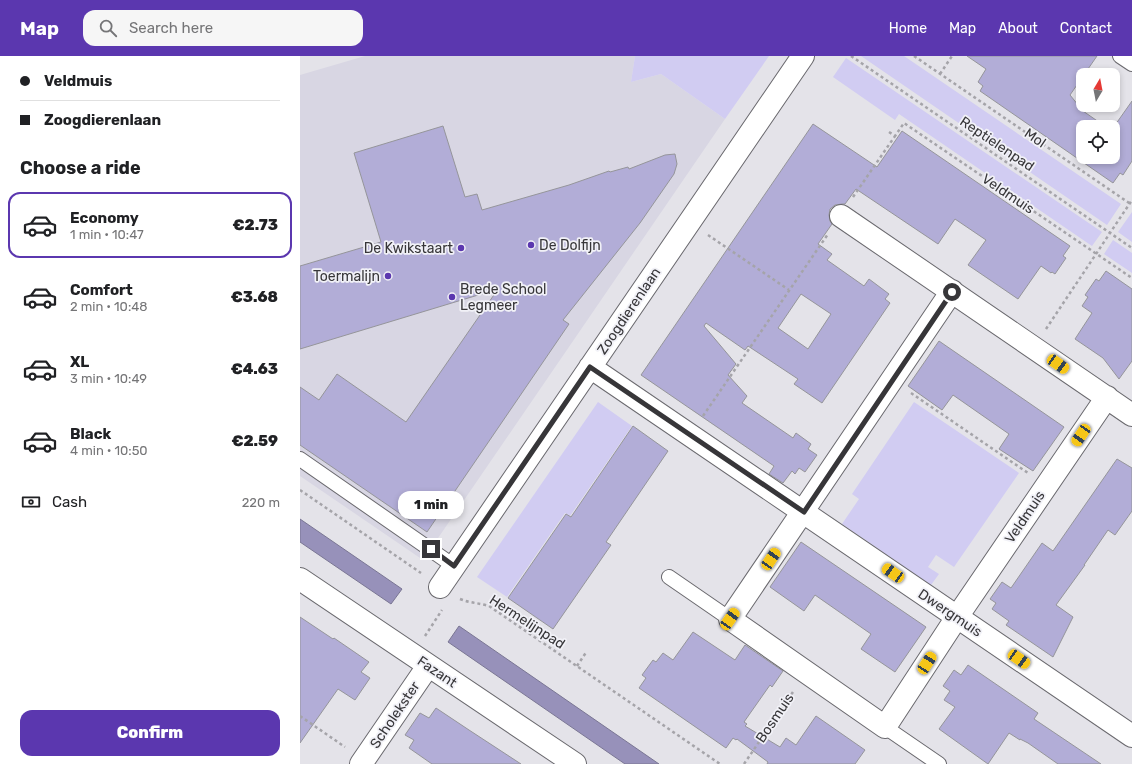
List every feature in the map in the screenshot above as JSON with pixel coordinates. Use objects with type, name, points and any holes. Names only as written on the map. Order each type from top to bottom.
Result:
[{"type":"street","name":"Zoogdierenlaan","points":[[446,591],[454,566],[803,56]]},
{"type":"street","points":[[841,216],[1132,415]]},
{"type":"street","points":[[952,292],[730,619],[885,727],[957,617]]},
{"type":"street","name":"Dwergmuis","points":[[590,367],[1132,736]]},
{"type":"street","name":"Veldmuis","points":[[957,617],[1106,397]]},
{"type":"street","name":"Fazant","points":[[300,579],[575,764]]},
{"type":"street","name":"Scholekster","points":[[355,757],[420,661]]},
{"type":"lane","points":[[1120,56],[1132,64]]},
{"type":"lane","points":[[300,459],[454,566]]},
{"type":"lane","points":[[669,577],[730,619]]},
{"type":"lane","points":[[885,727],[939,764]]},
{"type":"path","name":"Reptielenpad","points":[[851,56],[1132,248]]},
{"type":"path","name":"Mol","points":[[914,56],[1131,204]]},
{"type":"path","points":[[940,74],[952,56]]},
{"type":"path","name":"Veldmuis","points":[[895,136],[904,123],[1132,278]]},
{"type":"path","points":[[690,435],[895,136],[889,132]]},
{"type":"path","points":[[1033,347],[1131,204],[1132,200]]},
{"type":"path","points":[[690,222],[789,290]]},
{"type":"path","points":[[892,380],[1046,485]]},
{"type":"path","name":"Hermelijnpad","points":[[300,490],[446,591],[470,603],[480,603],[489,606],[720,764]]},
{"type":"path","points":[[420,661],[446,591]]},
{"type":"path","points":[[576,666],[587,651]]},
{"type":"path","name":"Bosmuis","points":[[744,764],[806,673]]},
{"type":"path","points":[[300,716],[355,757]]},
{"type":"shaded area","name":"Brede School Legmeer","points":[[365,56],[635,56],[631,82],[661,74],[725,119],[423,560],[300,476],[300,75]]},
{"type":"shaded area","points":[[635,56],[769,56],[725,119],[661,74],[631,82]]},
{"type":"shaded area","points":[[861,56],[904,56],[1121,204],[1107,225]]},
{"type":"shaded area","points":[[846,58],[1102,232],[1092,246],[899,114],[895,120],[833,77]]},
{"type":"shaded area","points":[[1132,212],[1132,242],[1118,232]]},
{"type":"shaded area","points":[[1113,240],[1132,253],[1132,273],[1104,254]]},
{"type":"shaded area","points":[[598,402],[632,426],[570,516],[565,513],[507,597],[477,577]]},
{"type":"shaded area","points":[[914,402],[1019,473],[954,567],[936,555],[928,567],[939,574],[931,585],[842,524],[859,499],[852,494]]},
{"type":"shaded area","points":[[300,519],[402,589],[391,604],[300,542]]},
{"type":"shaded area","points":[[459,626],[659,764],[625,764],[448,642]]},
{"type":"building","points":[[967,56],[1097,56],[1089,68],[1076,68],[1076,86],[1070,95],[1076,102],[1076,112],[1084,112],[1096,120],[1076,120],[1076,157],[980,91],[983,86],[978,82],[986,69]]},
{"type":"building","points":[[1132,101],[1132,161],[1123,175],[1120,173],[1113,183],[1086,164],[1120,164],[1120,120],[1119,120]]},
{"type":"building","points":[[813,124],[877,167],[902,131],[1070,246],[1063,256],[1066,258],[1055,274],[1041,266],[1018,299],[968,265],[986,240],[955,219],[938,244],[856,189],[845,204],[835,205],[830,209],[829,215],[832,224],[818,244],[832,254],[827,260],[864,286],[869,279],[889,294],[885,299],[890,303],[822,403],[794,384],[798,379],[748,346],[745,350],[706,323],[704,326],[736,364],[728,375],[747,396],[742,403],[793,438],[796,433],[811,444],[808,449],[817,455],[805,472],[799,468],[795,474],[792,471],[783,483],[769,474],[774,466],[641,375]],"holes":[[[801,294],[831,314],[808,349],[778,328]]]},
{"type":"building","points":[[443,126],[465,197],[477,194],[482,210],[569,185],[609,171],[628,167],[629,169],[665,155],[675,154],[677,164],[674,174],[640,223],[563,320],[569,324],[427,532],[300,445],[300,387],[319,400],[337,374],[406,422],[498,289],[300,349],[300,266],[381,242],[354,153]]},
{"type":"building","points":[[1106,271],[1132,289],[1132,361],[1119,379],[1103,358],[1075,339],[1092,313],[1082,306],[1088,297],[1085,295],[1096,279],[1099,281]]},
{"type":"building","points":[[939,341],[1064,427],[1033,471],[999,449],[1009,434],[953,395],[942,410],[908,386]]},
{"type":"building","points":[[633,426],[668,451],[606,542],[611,545],[553,629],[508,598],[566,514],[571,517]]},
{"type":"building","points":[[1117,459],[1132,468],[1132,511],[1115,535],[1108,530],[1056,605],[1073,617],[1053,657],[1006,625],[1009,621],[992,609],[996,603],[990,599],[1002,582],[1011,588],[1042,543],[1053,551]]},
{"type":"building","points":[[801,542],[926,627],[895,672],[861,649],[871,634],[815,595],[804,611],[770,587]]},
{"type":"building","points":[[300,617],[369,662],[361,672],[370,678],[355,700],[338,689],[300,743]]},
{"type":"building","points":[[693,632],[735,660],[745,645],[783,671],[772,687],[770,685],[744,722],[747,724],[745,726],[780,747],[786,738],[796,745],[816,716],[865,750],[855,764],[767,764],[768,762],[737,739],[736,740],[733,738],[726,748],[639,688],[646,678],[642,675],[653,660],[656,662],[663,653],[673,660]]},
{"type":"building","points":[[968,665],[1038,713],[1034,719],[1101,764],[1058,764],[1028,743],[1009,733],[988,764],[939,729],[955,707],[944,700],[950,691],[943,686],[954,670],[961,675]]},
{"type":"building","points":[[436,708],[521,764],[432,764],[409,748],[414,740],[405,735],[420,713],[429,718]]},
{"type":"place","name":"De Dolfijn","points":[[531,245]]},
{"type":"place","name":"De Kwikstaart","points":[[461,248]]},
{"type":"place","name":"Toermalijn","points":[[388,276]]},
{"type":"place","name":"Brede School Legmeer","points":[[452,297]]},
{"type":"route","points":[[431,549],[454,566],[590,367],[804,512],[952,292]]}]
